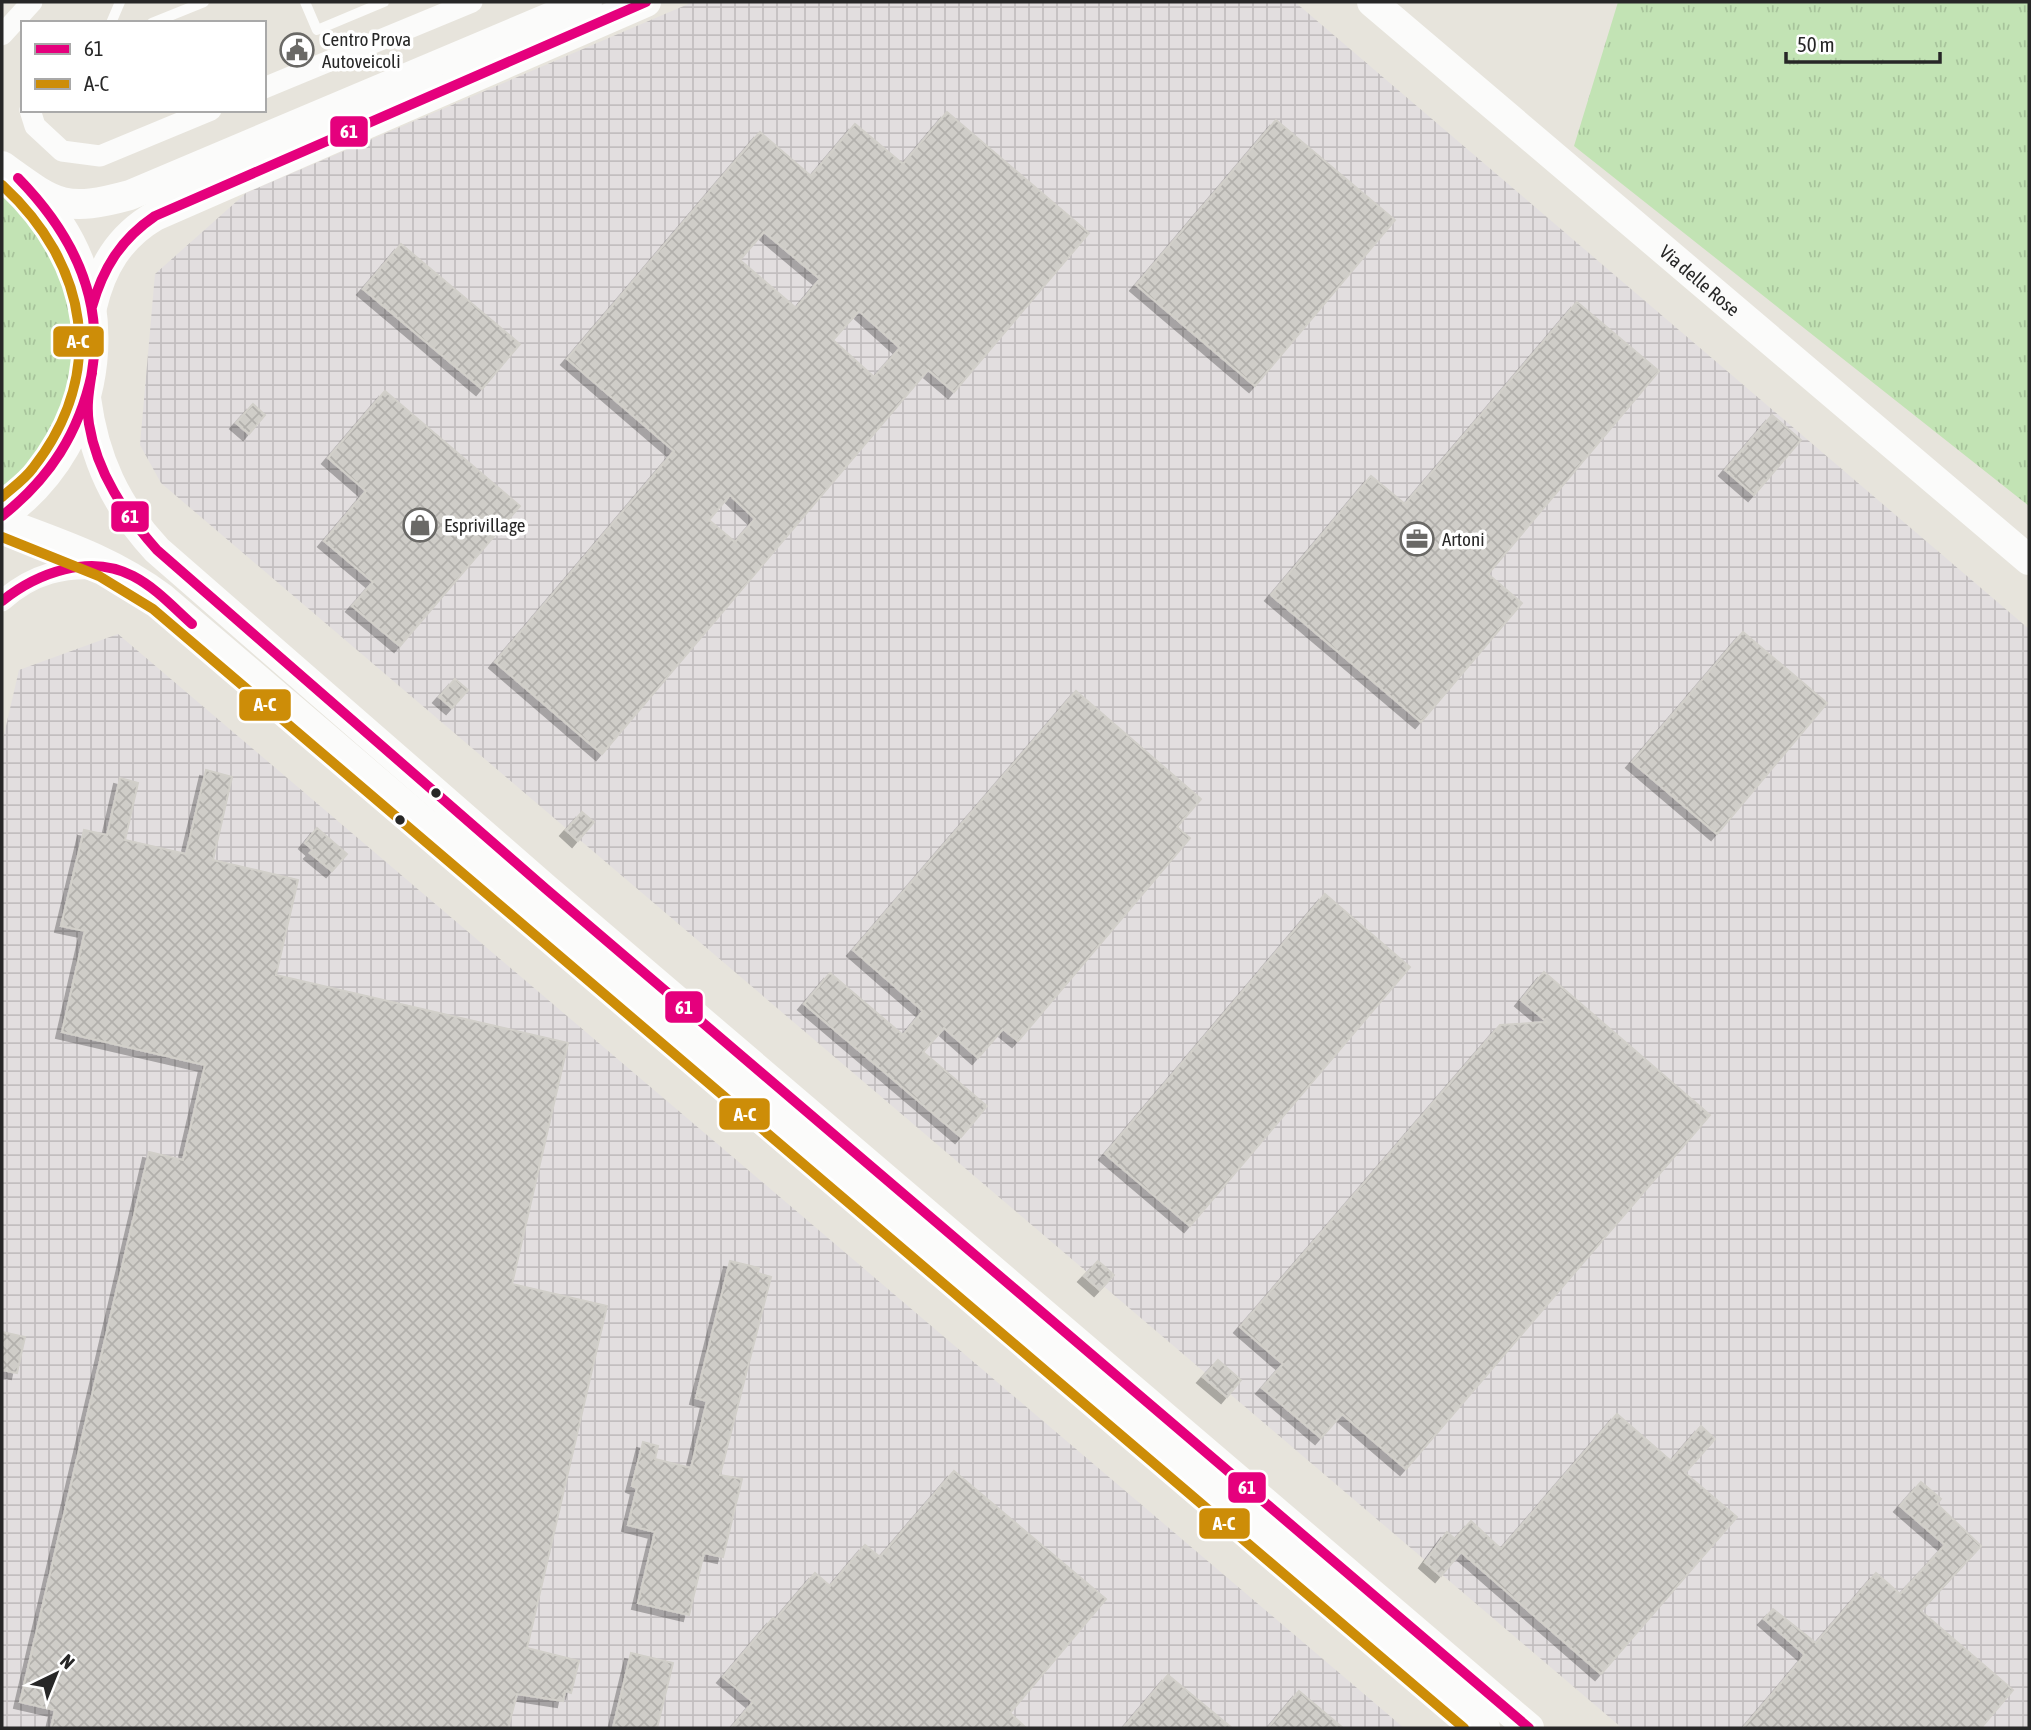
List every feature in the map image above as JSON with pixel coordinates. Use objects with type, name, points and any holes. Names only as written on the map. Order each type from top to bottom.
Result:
[{"type":"street","points":[[266,87],[472,2]]},
{"type":"street","points":[[92,307],[98,279],[109,260],[139,226],[155,216],[646,2]]},
{"type":"street","name":"Via delle Rose","points":[[1371,2],[2029,560]]},
{"type":"street","points":[[10,172],[63,205],[99,204],[130,195],[568,5]]},
{"type":"street","points":[[2,35],[30,11]]},
{"type":"street","points":[[31,112],[35,127],[62,151],[100,156],[206,112]]},
{"type":"street","points":[[2,516],[27,496],[52,467],[73,435],[86,398],[94,353],[92,307],[86,283],[67,236],[37,196],[10,172]]},
{"type":"street","points":[[86,398],[91,434],[119,504],[157,550],[556,898],[1529,1728]]},
{"type":"street","points":[[2,522],[65,544],[124,572],[162,598],[1485,1728]]},
{"type":"street","points":[[2,601],[25,583],[54,570],[80,567],[124,572]]},
{"type":"lane","points":[[112,21],[120,2]]},
{"type":"lane","points":[[157,21],[204,2]]},
{"type":"lane","points":[[305,2],[317,30],[384,2]]},
{"type":"shaded area","points":[[693,2],[1295,2],[2029,629],[2029,1728],[1622,1728],[161,483],[140,445],[155,274],[246,193]]},
{"type":"shaded area","points":[[118,634],[1404,1728],[2,1728],[2,743],[19,670]]},
{"type":"green space","points":[[1618,2],[2029,2],[2029,506],[1574,146]]},
{"type":"green space","points":[[2,185],[34,219],[58,257],[73,299],[78,341],[74,384],[60,425],[36,463],[2,497]]},
{"type":"building","points":[[947,112],[1089,233],[954,392],[928,370],[602,754],[495,662],[674,451],[567,359],[760,132],[811,176],[855,124],[903,164]],"holes":[[[764,232],[820,279],[796,308],[740,260]],[[859,311],[900,348],[874,377],[833,340]],[[730,495],[755,519],[735,542],[709,520]]]},
{"type":"building","points":[[1276,120],[1395,220],[1255,386],[1136,285]]},
{"type":"building","points":[[401,244],[520,344],[482,389],[363,289]]},
{"type":"building","name":"Artoni","points":[[1577,302],[1659,371],[1488,574],[1522,603],[1421,722],[1271,595],[1371,476],[1405,504]]},
{"type":"building","points":[[385,391],[520,506],[400,646],[352,606],[373,582],[324,541],[366,491],[328,458]]},
{"type":"building","points":[[253,404],[265,415],[249,434],[236,423]]},
{"type":"building","points":[[1772,415],[1801,440],[1754,495],[1725,470]]},
{"type":"building","points":[[1743,632],[1827,703],[1717,834],[1632,762]]},
{"type":"building","points":[[455,679],[468,690],[452,708],[439,697]]},
{"type":"building","points":[[1076,691],[1201,799],[1177,827],[1190,838],[1018,1041],[1003,1029],[978,1058],[944,1028],[923,1052],[987,1106],[961,1137],[804,1004],[830,973],[903,1035],[923,1011],[853,950]]},
{"type":"building","points":[[206,770],[232,777],[213,860],[298,880],[276,975],[568,1043],[512,1284],[607,1306],[527,1648],[579,1661],[571,1693],[565,1691],[563,1701],[517,1694],[508,1728],[51,1728],[55,1710],[20,1702],[149,1152],[183,1160],[205,1065],[62,1032],[85,931],[61,926],[84,830],[107,835],[120,778],[138,783],[125,840],[186,854]]},
{"type":"building","points":[[582,812],[594,822],[578,841],[566,830]]},
{"type":"building","points":[[317,828],[347,854],[332,871],[310,853],[313,850],[305,843]]},
{"type":"building","points":[[1325,894],[1410,967],[1190,1226],[1105,1154]]},
{"type":"building","points":[[1544,972],[1710,1115],[1406,1469],[1342,1414],[1321,1438],[1262,1388],[1283,1364],[1240,1327],[1500,1025],[1547,1022],[1521,1000]]},
{"type":"building","points":[[730,1261],[759,1268],[758,1273],[771,1277],[720,1475],[742,1479],[723,1557],[704,1553],[689,1615],[638,1603],[655,1532],[628,1525],[637,1488],[632,1486],[643,1442],[658,1446],[655,1459],[691,1468],[707,1401],[696,1398]]},
{"type":"building","points":[[1098,1261],[1114,1275],[1100,1290],[1084,1276]]},
{"type":"building","points":[[2,1332],[25,1337],[17,1373],[2,1370]]},
{"type":"building","points":[[1218,1360],[1241,1380],[1227,1397],[1203,1377]]},
{"type":"building","points":[[1617,1414],[1671,1461],[1701,1426],[1715,1439],[1685,1473],[1737,1517],[1601,1674],[1461,1552],[1441,1576],[1425,1562],[1447,1532],[1455,1539],[1471,1521],[1501,1549]]},
{"type":"building","points":[[954,1471],[1106,1599],[1010,1713],[1026,1728],[731,1728],[753,1702],[723,1677],[773,1618],[775,1620],[815,1573],[830,1586],[865,1545],[880,1557]]},
{"type":"building","points":[[1921,1482],[1941,1499],[1937,1504],[1981,1546],[1921,1611],[2013,1690],[1981,1728],[1743,1728],[1805,1655],[1764,1619],[1773,1609],[1816,1643],[1876,1573],[1900,1594],[1945,1545],[1900,1506]]},
{"type":"building","points":[[631,1653],[673,1663],[657,1728],[613,1728]]},
{"type":"building","points":[[1168,1675],[1232,1728],[1123,1728]]},
{"type":"building","points":[[1299,1691],[1343,1728],[1268,1728]]},
{"type":"transit line","name":"61","points":[[92,307],[115,256],[132,234],[155,216],[646,2]]},
{"type":"transit line","name":"61","points":[[18,178],[64,237],[85,281],[94,329],[88,406],[93,442],[114,492],[157,550],[546,889],[1529,1728]]},
{"type":"transit line","name":"A-C","points":[[2,185],[31,216],[54,249],[69,284],[78,320],[79,357],[72,394],[57,432],[30,472],[2,497]]},
{"type":"transit line","name":"61","points":[[2,516],[34,486],[60,453],[79,415],[92,373]]},
{"type":"transit line","name":"A-C","points":[[2,537],[99,576],[153,609],[1464,1728]]},
{"type":"transit line","name":"61","points":[[2,601],[47,575],[64,569],[99,566],[133,576],[164,598],[192,624]]},
{"type":"place","name":"Centro Prova Autoveicoli","points":[[297,50]]},
{"type":"place","name":"Esprivillage","points":[[420,525]]},
{"type":"place","name":"Artoni","points":[[1417,539]]}]
